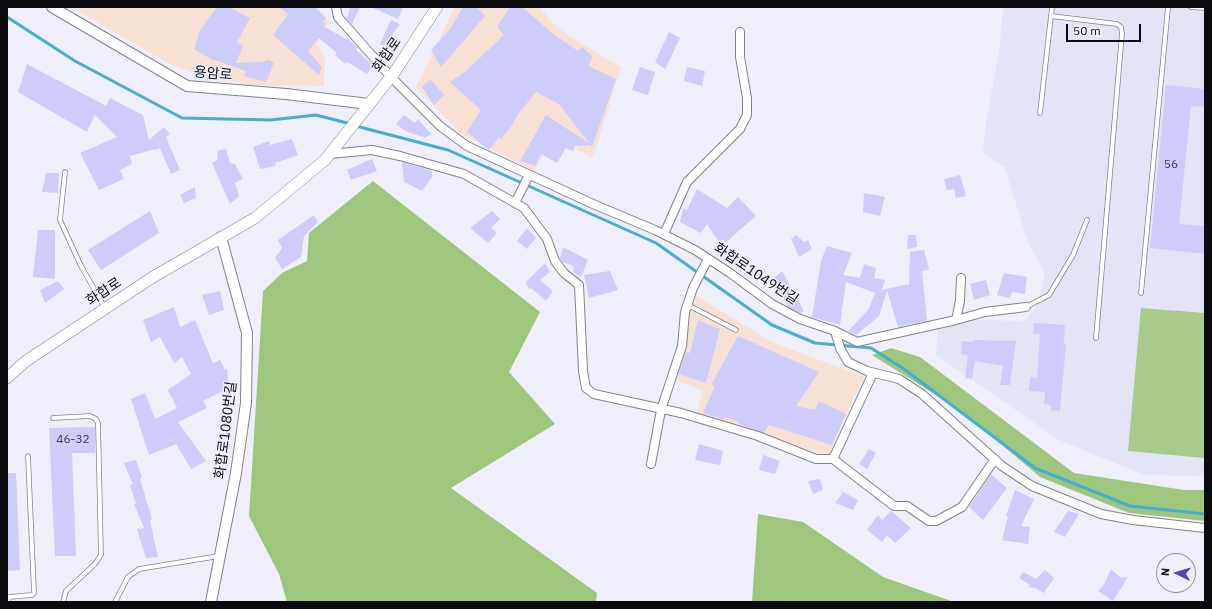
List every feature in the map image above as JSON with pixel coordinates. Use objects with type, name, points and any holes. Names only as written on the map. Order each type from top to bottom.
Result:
[{"type":"main road","name":"화합로","points":[[7,378],[26,362],[153,277],[255,218],[325,160],[391,77],[437,7]]},
{"type":"street","name":"용암로","points":[[52,7],[187,86],[286,94],[369,104]]},
{"type":"street","name":"화합로1049번길","points":[[336,7],[338,17],[391,77],[440,126],[467,146],[528,177],[664,234],[708,259],[772,304],[800,319],[836,335],[856,342],[956,320],[985,312],[1026,307]]},
{"type":"street","points":[[664,234],[687,182],[740,129],[747,115],[747,98],[740,57],[740,32]]},
{"type":"street","points":[[330,154],[372,150],[400,156],[464,174],[516,200],[524,208],[547,239],[555,261],[564,274],[579,285],[583,371],[586,388],[594,394],[680,413],[758,436],[816,459],[833,460],[894,506],[906,506],[929,521],[936,521],[962,507],[994,459]]},
{"type":"street","points":[[516,200],[528,177]]},
{"type":"street","name":"화합로1080번길","points":[[211,602],[236,473],[246,395],[247,333],[221,237]]},
{"type":"street","points":[[650,464],[661,410],[682,346],[685,312],[697,280],[708,259]]},
{"type":"street","points":[[956,320],[960,301],[961,278]]},
{"type":"street","points":[[836,335],[840,348],[848,362],[873,372],[899,379],[922,394],[994,459],[1032,486],[1101,514],[1133,520],[1205,528]]},
{"type":"street","points":[[833,460],[873,372]]},
{"type":"lane","points":[[1040,113],[1052,7]]},
{"type":"lane","points":[[1141,293],[1168,7]]},
{"type":"lane","points":[[1191,7],[1205,8]]},
{"type":"lane","points":[[1051,16],[1117,24],[1121,27],[1122,33],[1096,338]]},
{"type":"lane","points":[[65,172],[60,220],[81,266],[105,309]]},
{"type":"lane","points":[[1026,307],[1049,295],[1073,254],[1086,220]]},
{"type":"lane","points":[[687,305],[736,330]]},
{"type":"lane","points":[[53,418],[90,416],[96,419],[98,423],[101,555],[95,564],[66,591],[63,602]]},
{"type":"lane","points":[[8,602],[8,598],[11,596],[32,595],[34,593],[28,456]]},
{"type":"lane","points":[[115,602],[128,577],[139,569],[219,556]]},
{"type":"shaded area","points":[[71,7],[316,7],[330,21],[317,43],[325,58],[324,86],[248,85],[197,74],[169,64]]},
{"type":"shaded area","points":[[455,7],[539,7],[555,25],[566,34],[621,67],[593,158],[577,150],[580,137],[562,125],[534,171],[460,133],[416,87]]},
{"type":"shaded area","points":[[1003,7],[1205,7],[1205,476],[1144,475],[1059,440],[936,355],[938,330],[973,320],[1024,321],[1037,306],[1045,274],[1028,242],[1005,168],[983,153],[986,122],[999,52]]},
{"type":"shaded area","points":[[693,294],[774,343],[865,377],[853,399],[829,456],[697,413],[703,391],[677,380]]},
{"type":"green space","points":[[373,181],[540,312],[509,372],[555,424],[451,488],[597,593],[596,602],[287,602],[279,574],[249,516],[263,291],[282,273],[307,261],[309,233]]},
{"type":"green space","points":[[1141,308],[1205,313],[1205,458],[1128,451]]},
{"type":"green space","points":[[891,348],[920,357],[1074,473],[1184,490],[1205,490],[1205,521],[1129,513],[1040,477],[963,412],[872,355]]},
{"type":"green space","points":[[758,514],[803,522],[883,577],[954,602],[752,602]]},
{"type":"building","points":[[217,7],[229,7],[250,18],[237,42],[243,46],[236,63],[263,62],[268,60],[274,63],[266,82],[244,76],[246,71],[215,60],[214,61],[194,49],[200,30]]},
{"type":"building","points":[[279,7],[315,7],[326,18],[323,22],[326,24],[323,26],[346,39],[347,38],[358,48],[356,50],[373,65],[367,74],[347,62],[345,64],[335,55],[337,53],[319,38],[308,51],[322,67],[319,75],[273,35],[288,14]]},
{"type":"building","points":[[350,7],[360,7],[352,24],[347,19]]},
{"type":"building","points":[[371,7],[403,7],[398,19]]},
{"type":"building","points":[[463,7],[476,7],[485,16],[441,67],[431,50],[450,29]]},
{"type":"building","points":[[510,7],[522,7],[552,33],[578,51],[582,47],[593,57],[588,66],[616,79],[592,147],[590,145],[575,146],[573,151],[566,148],[557,163],[541,154],[535,166],[520,161],[546,115],[589,143],[559,104],[536,92],[518,114],[510,128],[501,139],[499,137],[489,150],[467,132],[481,110],[450,82],[465,72],[504,35],[497,27]]},
{"type":"building","points":[[391,20],[400,24],[383,46],[380,44]]},
{"type":"building","points":[[669,32],[680,38],[665,69],[655,62]]},
{"type":"building","points":[[27,64],[106,106],[110,98],[143,115],[149,140],[164,127],[170,134],[166,137],[180,170],[171,174],[160,148],[155,149],[130,156],[132,164],[120,170],[124,179],[99,190],[80,153],[117,137],[95,115],[87,132],[18,92]]},
{"type":"building","points":[[640,67],[655,72],[648,95],[632,90]]},
{"type":"building","points":[[687,67],[705,71],[702,86],[684,81]]},
{"type":"building","points":[[430,79],[444,95],[434,105],[422,87]]},
{"type":"building","points":[[1166,85],[1205,89],[1205,107],[1191,106],[1179,224],[1205,226],[1205,254],[1150,248]]},
{"type":"building","points":[[404,115],[415,123],[418,119],[431,134],[425,138],[405,131],[396,124]]},
{"type":"building","points":[[292,139],[298,155],[275,163],[276,166],[260,169],[253,147],[269,141],[270,145]]},
{"type":"building","points":[[226,149],[230,163],[235,164],[243,179],[235,183],[239,196],[230,204],[212,163],[218,159],[217,151]]},
{"type":"building","points":[[372,159],[377,171],[351,180],[347,170]]},
{"type":"building","points":[[402,162],[432,171],[432,177],[422,191],[404,182]]},
{"type":"building","points":[[46,173],[59,173],[58,193],[42,192]]},
{"type":"building","points":[[960,175],[966,196],[956,198],[954,189],[947,190],[944,179]]},
{"type":"building","points":[[195,187],[196,198],[184,203],[180,195]]},
{"type":"building","points":[[697,189],[727,208],[738,197],[756,216],[725,243],[723,239],[719,242],[707,224],[701,233],[680,222],[683,208],[687,210]]},
{"type":"building","points":[[864,193],[885,197],[880,216],[863,212]]},
{"type":"building","points":[[150,211],[159,233],[101,270],[88,250]]},
{"type":"building","points":[[492,211],[500,219],[491,228],[497,233],[488,243],[470,228]]},
{"type":"building","points":[[314,215],[318,222],[304,236],[301,257],[282,269],[275,258],[282,248],[278,240]]},
{"type":"building","points":[[527,228],[536,238],[527,249],[517,241]]},
{"type":"building","points":[[38,230],[55,230],[55,279],[33,277]]},
{"type":"building","points":[[796,235],[804,242],[808,240],[812,249],[799,257],[791,239]]},
{"type":"building","points":[[908,235],[916,235],[917,247],[907,249]]},
{"type":"building","points":[[827,246],[852,253],[843,275],[860,278],[864,264],[876,268],[874,278],[885,280],[882,290],[909,284],[910,252],[924,250],[929,270],[922,271],[927,321],[898,327],[887,291],[879,316],[856,335],[848,331],[868,310],[875,293],[846,282],[840,325],[812,317],[821,261]]},
{"type":"building","points":[[563,247],[588,260],[581,277],[573,272],[574,266],[563,262],[560,258]]},
{"type":"building","points":[[545,263],[550,272],[540,280],[553,291],[546,301],[531,288],[529,289],[526,282]]},
{"type":"building","points":[[610,271],[618,290],[589,298],[584,275]]},
{"type":"building","points":[[782,271],[804,311],[800,313],[788,307],[774,278]]},
{"type":"building","points":[[1004,273],[1027,277],[1025,294],[1012,292],[1010,298],[997,295]]},
{"type":"building","points":[[986,280],[990,295],[974,300],[970,284]]},
{"type":"building","points":[[58,281],[64,289],[45,303],[40,290]]},
{"type":"building","points":[[220,291],[224,310],[209,315],[202,295]]},
{"type":"building","points":[[174,307],[180,327],[195,320],[213,363],[220,360],[225,370],[227,368],[229,388],[203,401],[207,408],[178,422],[206,461],[191,469],[176,444],[149,455],[131,399],[145,393],[155,419],[177,408],[168,390],[191,374],[182,357],[174,363],[160,337],[151,342],[143,320]]},
{"type":"building","points":[[698,320],[720,329],[706,383],[679,374],[686,352],[690,353]]},
{"type":"building","points":[[1034,323],[1065,325],[1064,344],[1066,344],[1060,411],[1051,410],[1051,405],[1044,404],[1045,392],[1029,391],[1030,377],[1037,378],[1040,334],[1033,334]]},
{"type":"building","points":[[738,336],[819,372],[796,406],[815,410],[819,401],[846,414],[832,445],[769,425],[764,433],[725,417],[724,420],[703,413],[715,386],[711,385]]},
{"type":"building","points":[[975,340],[1016,341],[1010,385],[1000,385],[1003,366],[975,361],[972,379],[965,378],[968,355],[961,354],[962,341],[973,342]]},
{"type":"building","points":[[95,427],[95,453],[72,453],[76,556],[55,556],[49,428]]},
{"type":"building","points":[[699,444],[723,451],[720,465],[695,460]]},
{"type":"building","points":[[869,449],[876,453],[867,469],[859,464]]},
{"type":"building","points":[[763,455],[780,461],[775,474],[759,470]]},
{"type":"building","points":[[136,460],[152,519],[150,520],[158,557],[146,558],[137,529],[144,528],[134,504],[136,504],[130,485],[133,484],[124,463]]},
{"type":"building","points":[[7,473],[16,473],[20,570],[7,571]]},
{"type":"building","points":[[991,474],[1007,488],[983,520],[969,507]]},
{"type":"building","points":[[820,479],[823,490],[813,494],[808,481]]},
{"type":"building","points":[[1015,490],[1034,499],[1021,526],[1030,527],[1028,544],[1002,540],[1008,517],[1006,516]]},
{"type":"building","points":[[843,492],[858,500],[853,510],[835,503]]},
{"type":"building","points":[[891,511],[911,528],[895,543],[887,535],[882,542],[867,530],[878,515],[882,520]]},
{"type":"building","points":[[1068,511],[1079,514],[1065,537],[1054,532]]},
{"type":"building","points":[[1111,569],[1121,578],[1128,577],[1113,601],[1098,591],[1105,583]]},
{"type":"building","points":[[1045,570],[1054,578],[1044,593],[1035,588],[1028,587],[1030,585],[1019,578],[1023,572],[1036,579]]},
{"type":"waterway","points":[[7,17],[75,61],[182,118],[271,120],[316,115],[351,124]]},
{"type":"waterway","points":[[356,126],[448,150],[656,243],[772,325],[815,343],[871,348],[904,369],[1035,468],[1130,506],[1205,514]]}]
